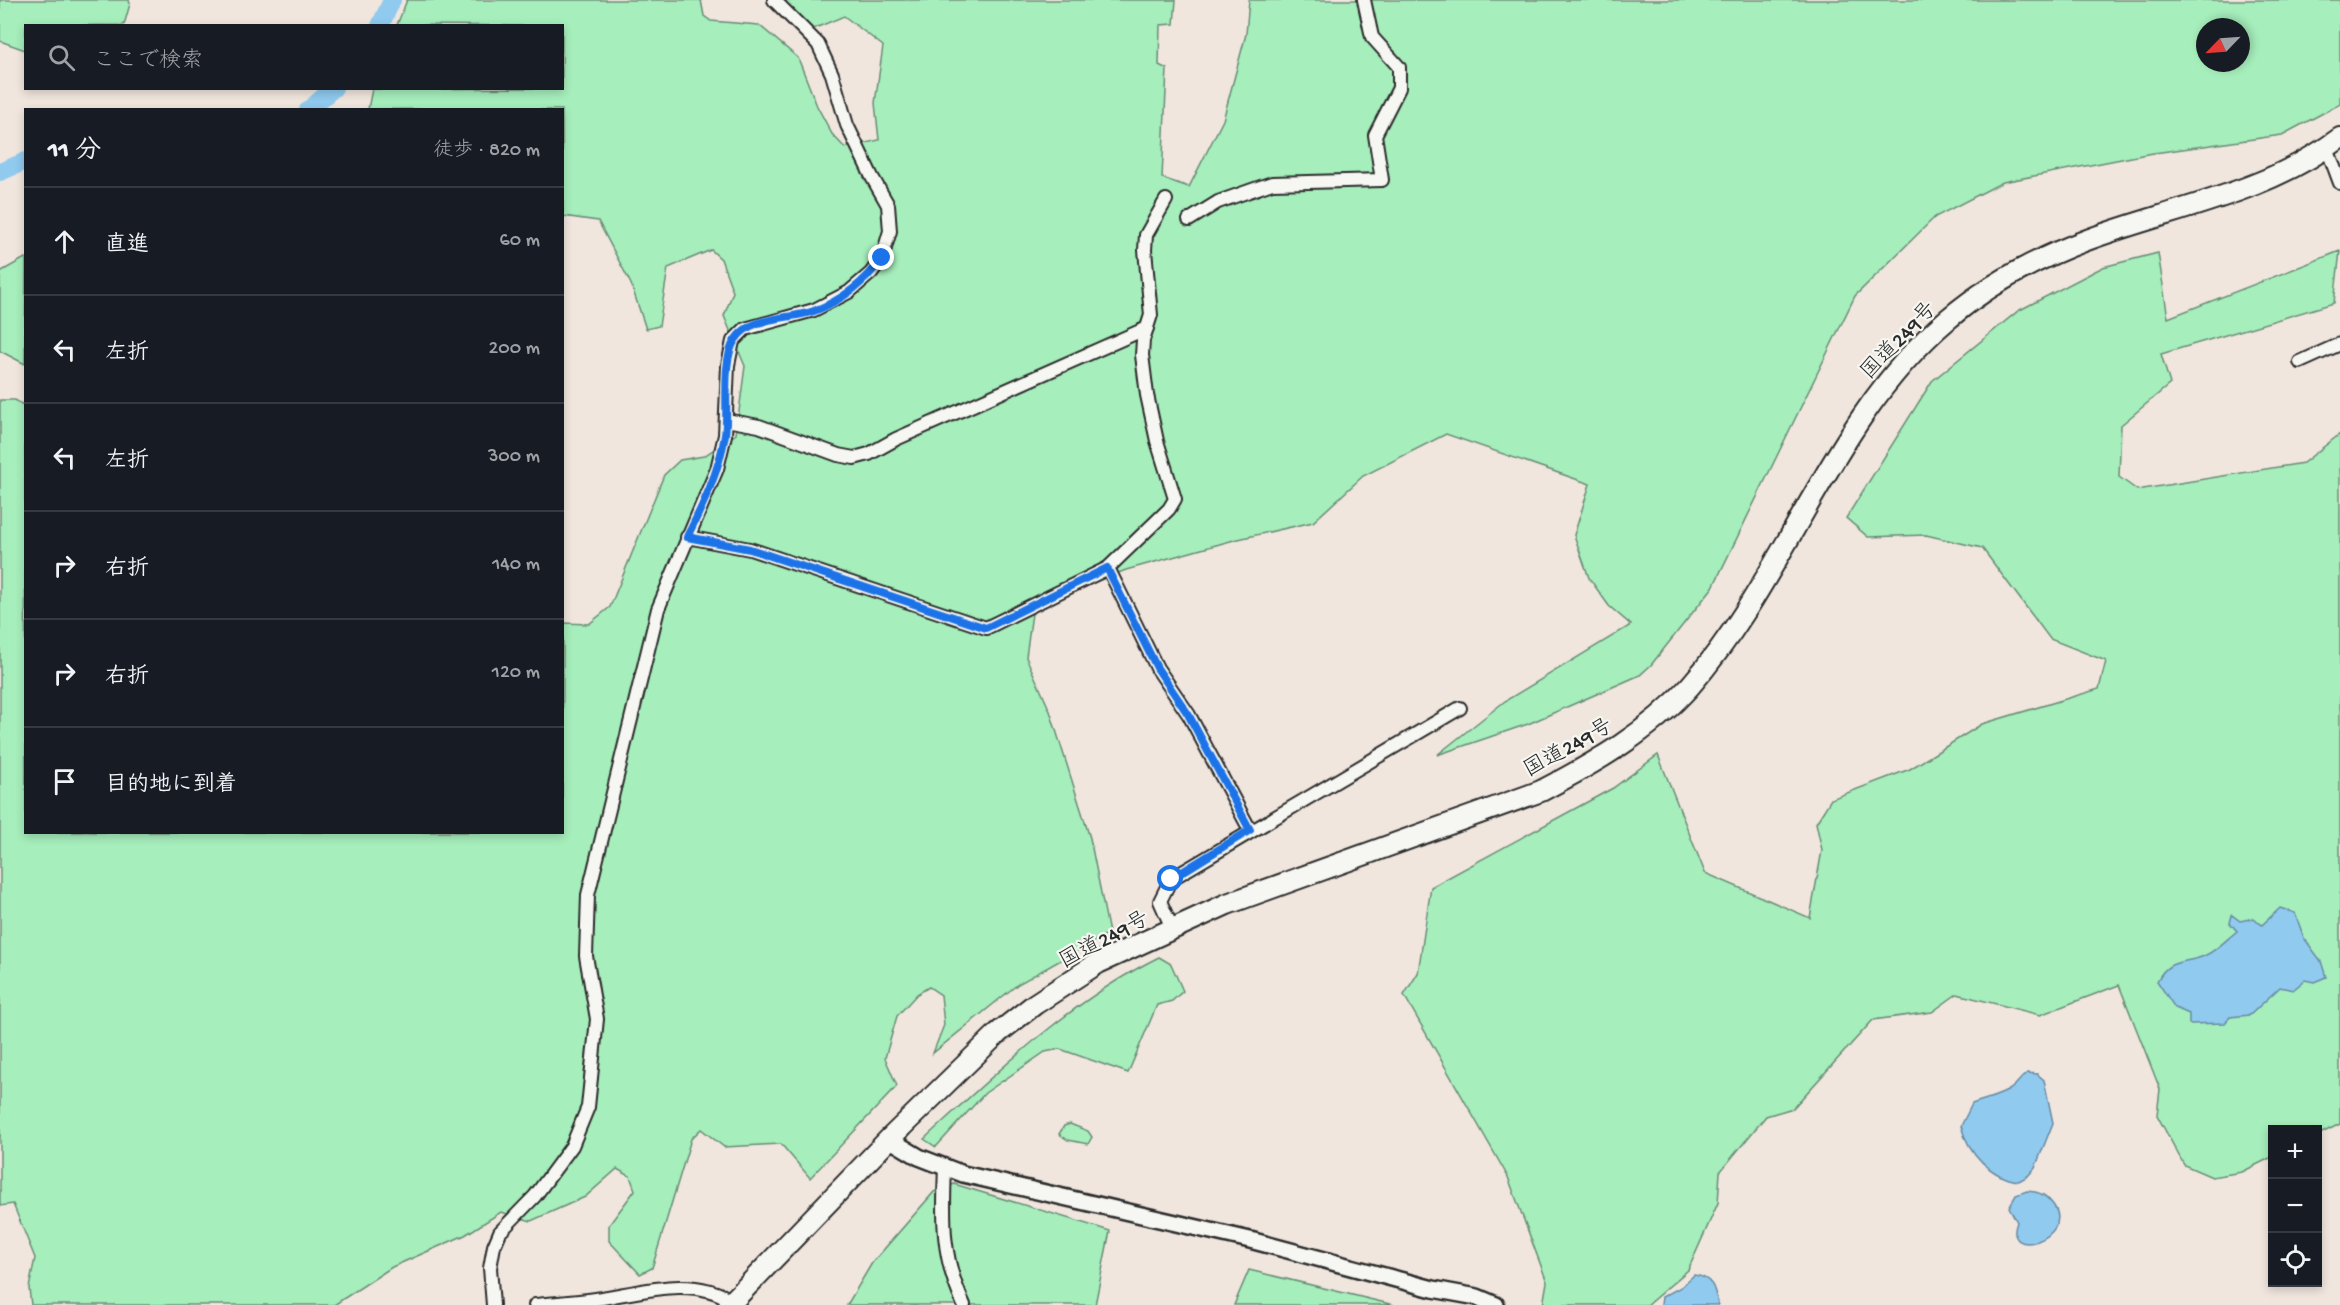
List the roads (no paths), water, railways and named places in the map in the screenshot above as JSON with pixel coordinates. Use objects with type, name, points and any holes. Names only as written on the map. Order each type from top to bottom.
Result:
[{"type":"highway","name":"国道249号","points":[[730,1303],[889,1139],[998,1033],[1035,1004],[1098,963],[1227,904],[1541,791],[1629,741],[1689,687],[1731,632],[1877,393],[1907,357],[1973,298],[2033,262],[2089,239],[2255,185],[2292,169],[2334,143]]},
{"type":"street","points":[[493,1305],[490,1268],[494,1246],[500,1233],[535,1196],[573,1146],[588,1107],[597,1019],[586,956],[588,895],[658,609],[717,469],[726,420],[728,365],[734,341],[745,328],[814,310],[849,292],[871,273],[882,258],[891,231],[888,205],[847,125],[832,74],[818,44],[774,0]]},
{"type":"street","points":[[1189,220],[1218,202],[1272,183],[1382,180],[1375,135],[1399,88],[1400,68],[1372,37],[1364,0]]},
{"type":"street","points":[[2334,143],[2340,183]]},
{"type":"street","points":[[687,537],[750,549],[886,592],[986,628],[1107,568],[1169,509],[1175,499],[1157,441],[1147,395],[1142,354],[1151,315],[1145,250],[1146,235],[1166,200]]},
{"type":"street","points":[[726,420],[759,426],[838,455],[854,458],[869,454],[896,438],[1147,328]]},
{"type":"street","points":[[2300,362],[2340,344]]},
{"type":"street","points":[[1107,568],[1157,668],[1188,714],[1250,830]]},
{"type":"street","points":[[1172,928],[1160,901],[1171,879],[1250,830],[1275,819],[1460,708]]},
{"type":"street","points":[[889,1139],[919,1157],[963,1174],[1240,1238],[1433,1289],[1477,1297],[1496,1305]]},
{"type":"street","points":[[945,1166],[942,1228],[952,1279],[964,1305]]},
{"type":"street","points":[[535,1305],[599,1299],[677,1286],[720,1293],[730,1303]]},
{"type":"water","points":[[2280,908],[2295,913],[2304,938],[2321,961],[2326,977],[2314,982],[2305,980],[2293,990],[2280,987],[2250,1015],[2230,1017],[2225,1023],[2189,1024],[2189,1014],[2175,1008],[2157,981],[2162,973],[2173,964],[2199,958],[2222,944],[2237,931],[2230,923],[2232,915],[2240,921],[2254,918],[2262,925]]},
{"type":"water","points":[[2027,1073],[2037,1074],[2044,1080],[2053,1123],[2035,1168],[2019,1181],[1999,1175],[1982,1162],[1969,1145],[1961,1126],[1972,1104],[2009,1090]]},
{"type":"water","points":[[2027,1191],[2040,1193],[2046,1197],[2054,1206],[2058,1218],[2055,1228],[2048,1236],[2028,1243],[2019,1241],[2015,1234],[2017,1222],[2009,1207],[2016,1195]]},
{"type":"water","points":[[1694,1275],[1709,1281],[1714,1289],[1718,1305],[1661,1305],[1662,1297],[1681,1287]]},
{"type":"waterway","points":[[381,24],[392,0]]},
{"type":"waterway","points":[[310,108],[332,90]]},
{"type":"waterway","points":[[0,172],[24,162]]}]
